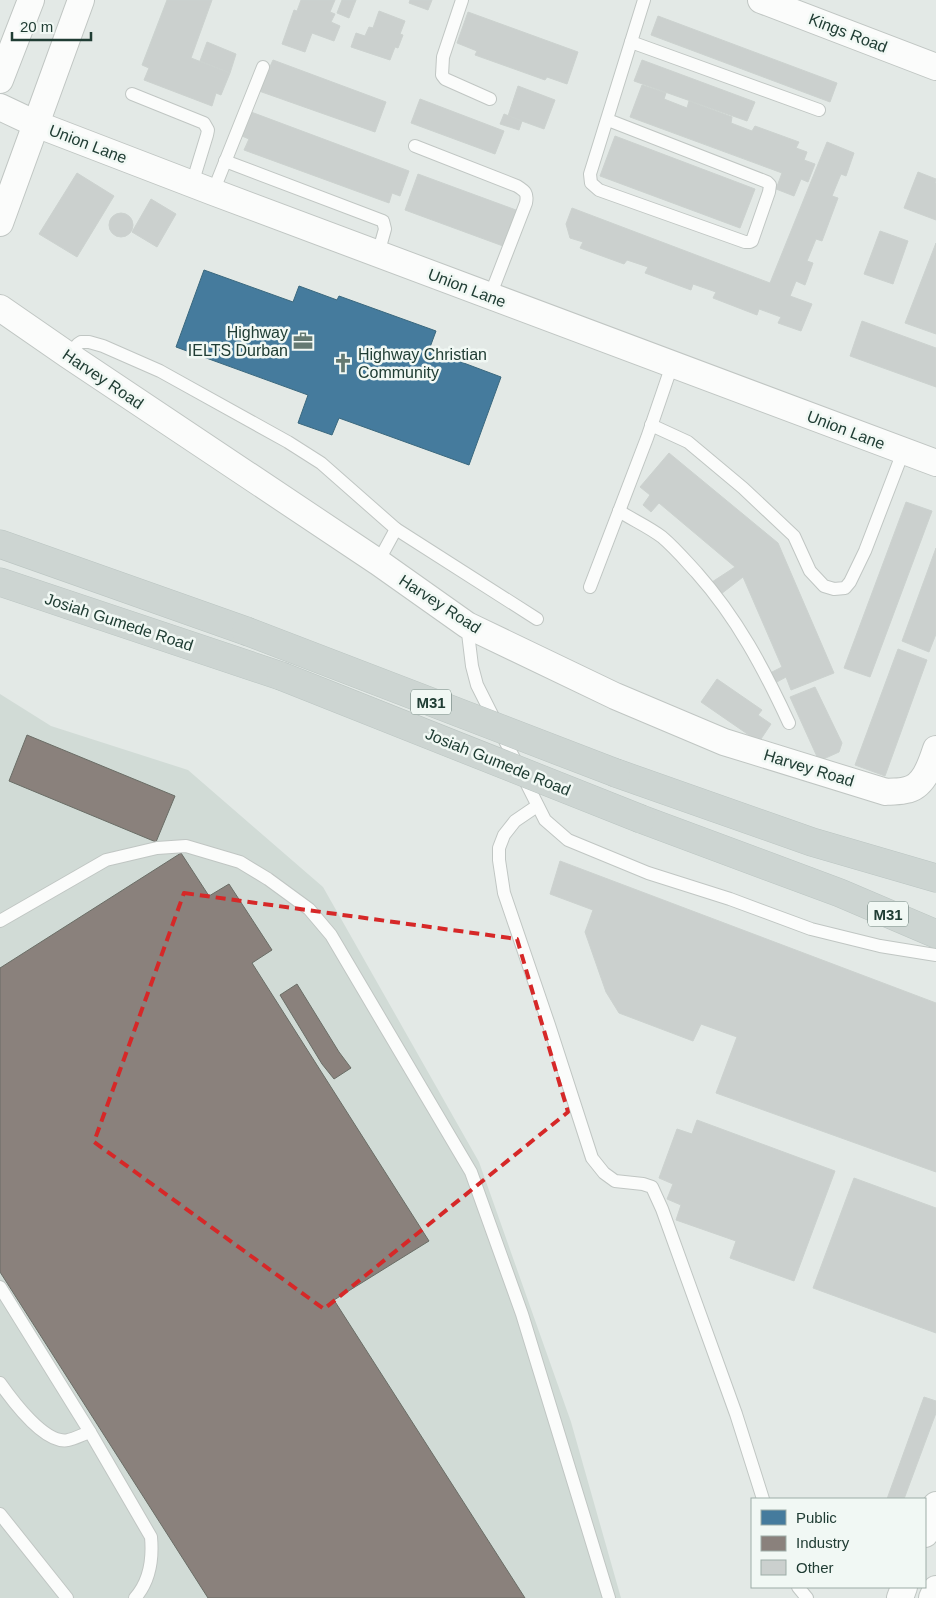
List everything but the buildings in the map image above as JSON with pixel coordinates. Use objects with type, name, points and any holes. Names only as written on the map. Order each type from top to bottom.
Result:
[{"type":"main road","name":"Josiah Gumede Road","points":[[0,544],[246,631],[616,773],[812,842],[936,878]]},
{"type":"main road","name":"Josiah Gumede Road","points":[[0,582],[281,676],[641,819],[840,893],[936,934]]},
{"type":"street","points":[[0,80],[31,0]]},
{"type":"street","points":[[0,223],[81,0]]},
{"type":"street","name":"Kings Road","points":[[760,0],[796,6],[936,66]]},
{"type":"street","name":"Union Lane","points":[[0,107],[36,124],[203,188],[936,463]]},
{"type":"street","name":"Harvey Road","points":[[0,308],[378,562],[467,625],[615,696],[724,742],[886,792],[908,790],[918,785],[929,767],[936,749]]},
{"type":"street","points":[[926,1531],[936,1505]]},
{"type":"street","points":[[932,1598],[936,1589]]},
{"type":"lane","points":[[462,0],[443,57],[442,75],[445,79],[490,100]]},
{"type":"lane","points":[[608,120],[767,182],[770,188],[752,241],[745,242],[599,190],[593,186],[590,180],[590,174],[644,0]]},
{"type":"lane","points":[[631,42],[818,110]]},
{"type":"lane","points":[[203,188],[225,161],[263,67]]},
{"type":"lane","points":[[132,94],[204,123],[207,126],[203,188]]},
{"type":"lane","points":[[415,146],[517,186],[525,191],[527,195],[526,203],[490,296]]},
{"type":"lane","points":[[225,161],[382,220],[385,229],[378,254]]},
{"type":"lane","points":[[68,355],[78,344],[89,342],[103,346],[160,371],[288,442],[321,464],[396,529],[537,619]]},
{"type":"lane","points":[[590,587],[672,365]]},
{"type":"lane","points":[[651,425],[688,442],[743,488],[794,536],[810,571],[824,586],[834,589],[844,588],[850,582],[865,551],[903,452]]},
{"type":"lane","points":[[619,511],[660,536],[679,552],[711,588],[750,646],[771,684],[789,723]]},
{"type":"lane","points":[[378,562],[396,529]]},
{"type":"lane","points":[[467,625],[472,666],[477,685],[545,820],[568,840],[648,873],[730,899],[811,929],[880,946],[936,955]]},
{"type":"lane","points":[[537,806],[515,821],[504,835],[499,848],[504,893],[592,1158],[604,1173],[616,1181],[652,1187],[736,1414],[763,1498]]},
{"type":"lane","points":[[0,921],[106,860],[157,848],[186,846],[240,862],[268,879],[309,909],[330,935],[471,1172],[522,1314],[609,1598]]},
{"type":"lane","points":[[0,1287],[90,1432],[151,1538],[152,1554],[149,1572],[142,1590],[135,1598]]},
{"type":"lane","points":[[0,1383],[20,1410],[50,1437],[68,1441],[90,1432]]},
{"type":"lane","points":[[0,1514],[67,1598]]},
{"type":"lane","points":[[799,1588],[807,1598]]},
{"type":"highlighted area","points":[[184,893],[517,939],[568,1112],[324,1309],[94,1142]]},
{"type":"shaded area","points":[[0,694],[51,726],[188,770],[323,887],[479,1162],[571,1422],[621,1598],[0,1598]]},
{"type":"place","name":"Highway IELTS Durban","points":[[303,341]]},
{"type":"place","name":"Highway Christian Community","points":[[343,363]]}]
